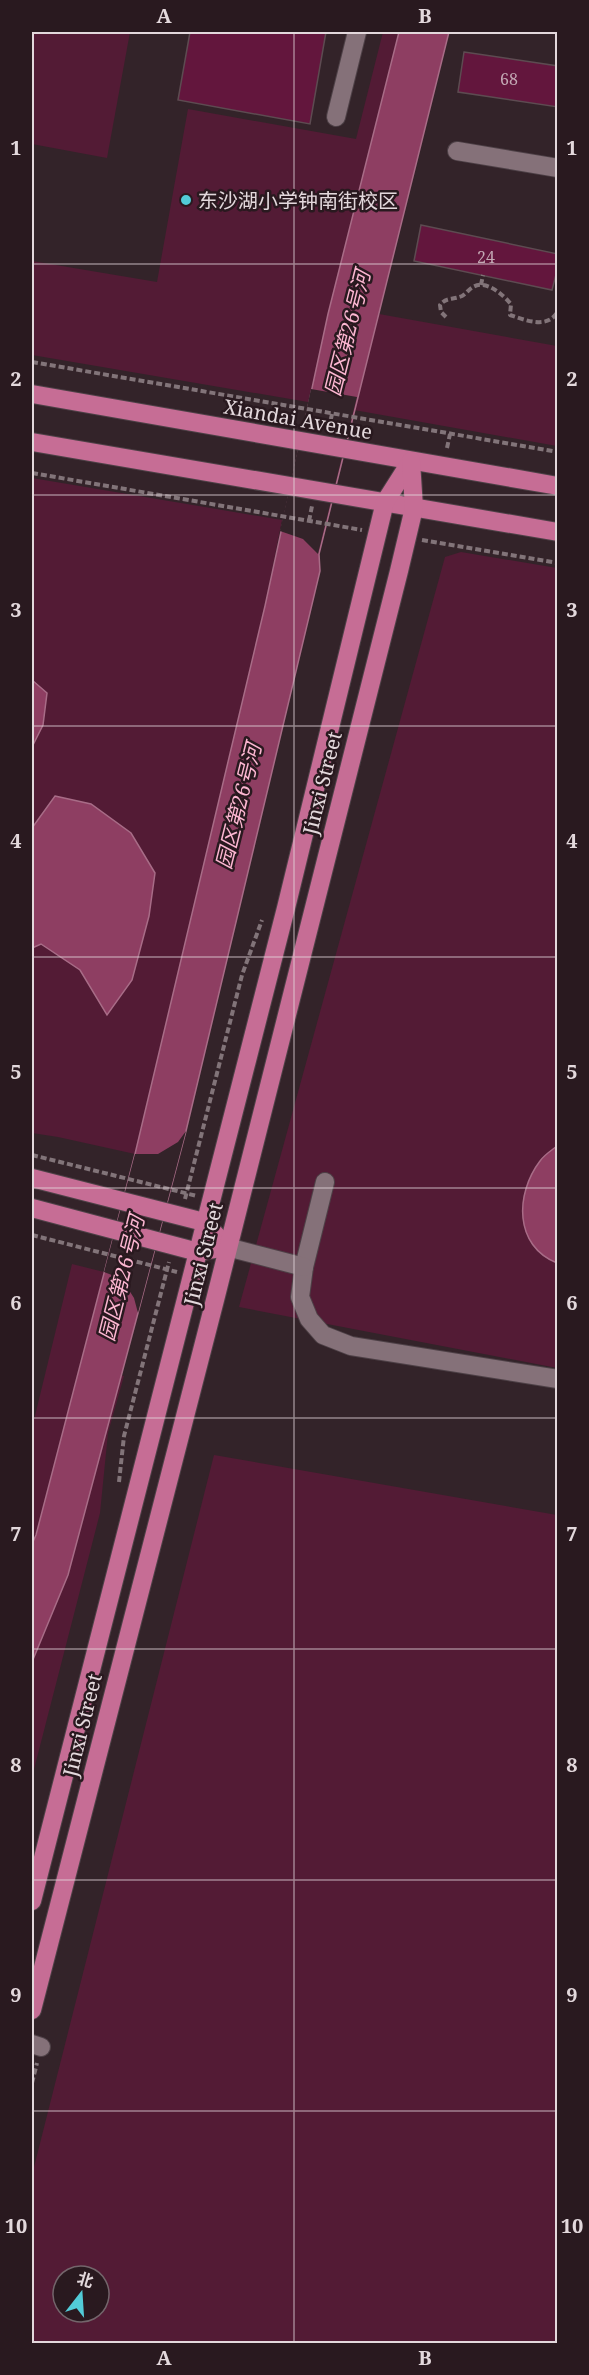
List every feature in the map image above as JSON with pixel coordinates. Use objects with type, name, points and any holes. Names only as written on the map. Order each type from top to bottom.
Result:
[{"type":"main road","name":"Xiandai Avenue","points":[[32,394],[558,486]]},
{"type":"main road","points":[[32,442],[558,532]]},
{"type":"main road","name":"Jinxi Street","points":[[32,1901],[286,908],[368,535],[385,502],[411,461]]},
{"type":"main road","name":"Jinxi Street","points":[[32,2010],[407,538],[414,508],[411,461]]},
{"type":"main road","points":[[32,1179],[204,1222],[227,1247]]},
{"type":"main road","points":[[32,1208],[198,1252],[227,1247]]},
{"type":"street","points":[[336,117],[357,32]]},
{"type":"street","points":[[457,151],[558,168]]},
{"type":"street","points":[[325,1182],[304,1267],[300,1297],[309,1318],[323,1335],[351,1346],[558,1379]]},
{"type":"street","points":[[227,1247],[304,1267]]},
{"type":"path","points":[[480,285],[483,275]]},
{"type":"path","points":[[446,317],[441,312],[440,305],[444,300],[463,296],[474,286],[480,285],[494,289],[511,304],[510,315],[542,322],[549,320],[558,310]]},
{"type":"path","points":[[32,362],[558,452]]},
{"type":"path","points":[[325,446],[332,414]]},
{"type":"path","points":[[32,472],[326,524],[368,535]]},
{"type":"path","points":[[309,521],[315,490]]},
{"type":"path","points":[[407,538],[558,563]]},
{"type":"path","points":[[173,1214],[242,975],[264,916]]},
{"type":"path","points":[[32,1155],[171,1189]]},
{"type":"path","points":[[32,1235],[151,1265]]},
{"type":"path","points":[[117,1493],[124,1436],[165,1243]]},
{"type":"shaded area","points":[[32,32],[130,32],[107,158],[32,144]]},
{"type":"shaded area","points":[[383,32],[399,32],[308,402],[32,355],[32,261],[157,282],[188,109],[356,139]]},
{"type":"shaded area","points":[[379,314],[557,346],[557,446],[354,410]]},
{"type":"shaded area","points":[[32,478],[282,520],[265,606],[135,1154],[32,1133]]},
{"type":"shaded area","points":[[461,552],[557,568],[557,1368],[239,1307],[445,557]]},
{"type":"shaded area","points":[[72,1264],[104,1272],[32,1544],[32,1428]]},
{"type":"shaded area","points":[[120,1375],[124,1376],[108,1433],[100,1513],[32,1777],[32,1662],[68,1575]]},
{"type":"shaded area","points":[[214,1455],[557,1515],[557,2343],[32,2343],[32,2175]]},
{"type":"water","name":"园区第26号河","points":[[399,32],[449,32],[319,554],[320,571],[186,1131],[68,1575],[32,1662],[32,1544],[135,1154],[265,606],[328,314]]},
{"type":"water","points":[[32,680],[47,693],[43,725],[32,747]]},
{"type":"water","points":[[55,796],[91,804],[131,833],[155,873],[149,916],[132,980],[107,1015],[80,970],[41,944],[32,948],[32,828]]},
{"type":"water","points":[[557,1146],[557,1263],[543,1255],[533,1245],[526,1232],[523,1203],[532,1174],[542,1159]]},
{"type":"pier","points":[[311,389],[357,397],[318,554],[303,539],[280,531]]},
{"type":"pier","points":[[186,1131],[138,1313],[134,1298],[127,1287],[117,1277],[104,1272],[135,1154],[158,1154],[178,1142]]},
{"type":"building","points":[[190,32],[326,32],[310,124],[178,100]]},
{"type":"building","points":[[464,52],[558,66],[558,107],[458,92]]},
{"type":"building","points":[[421,225],[558,254],[558,267],[552,290],[414,261]]},
{"type":"place","name":"东沙湖小学钟南街校区","points":[[186,200]]}]
